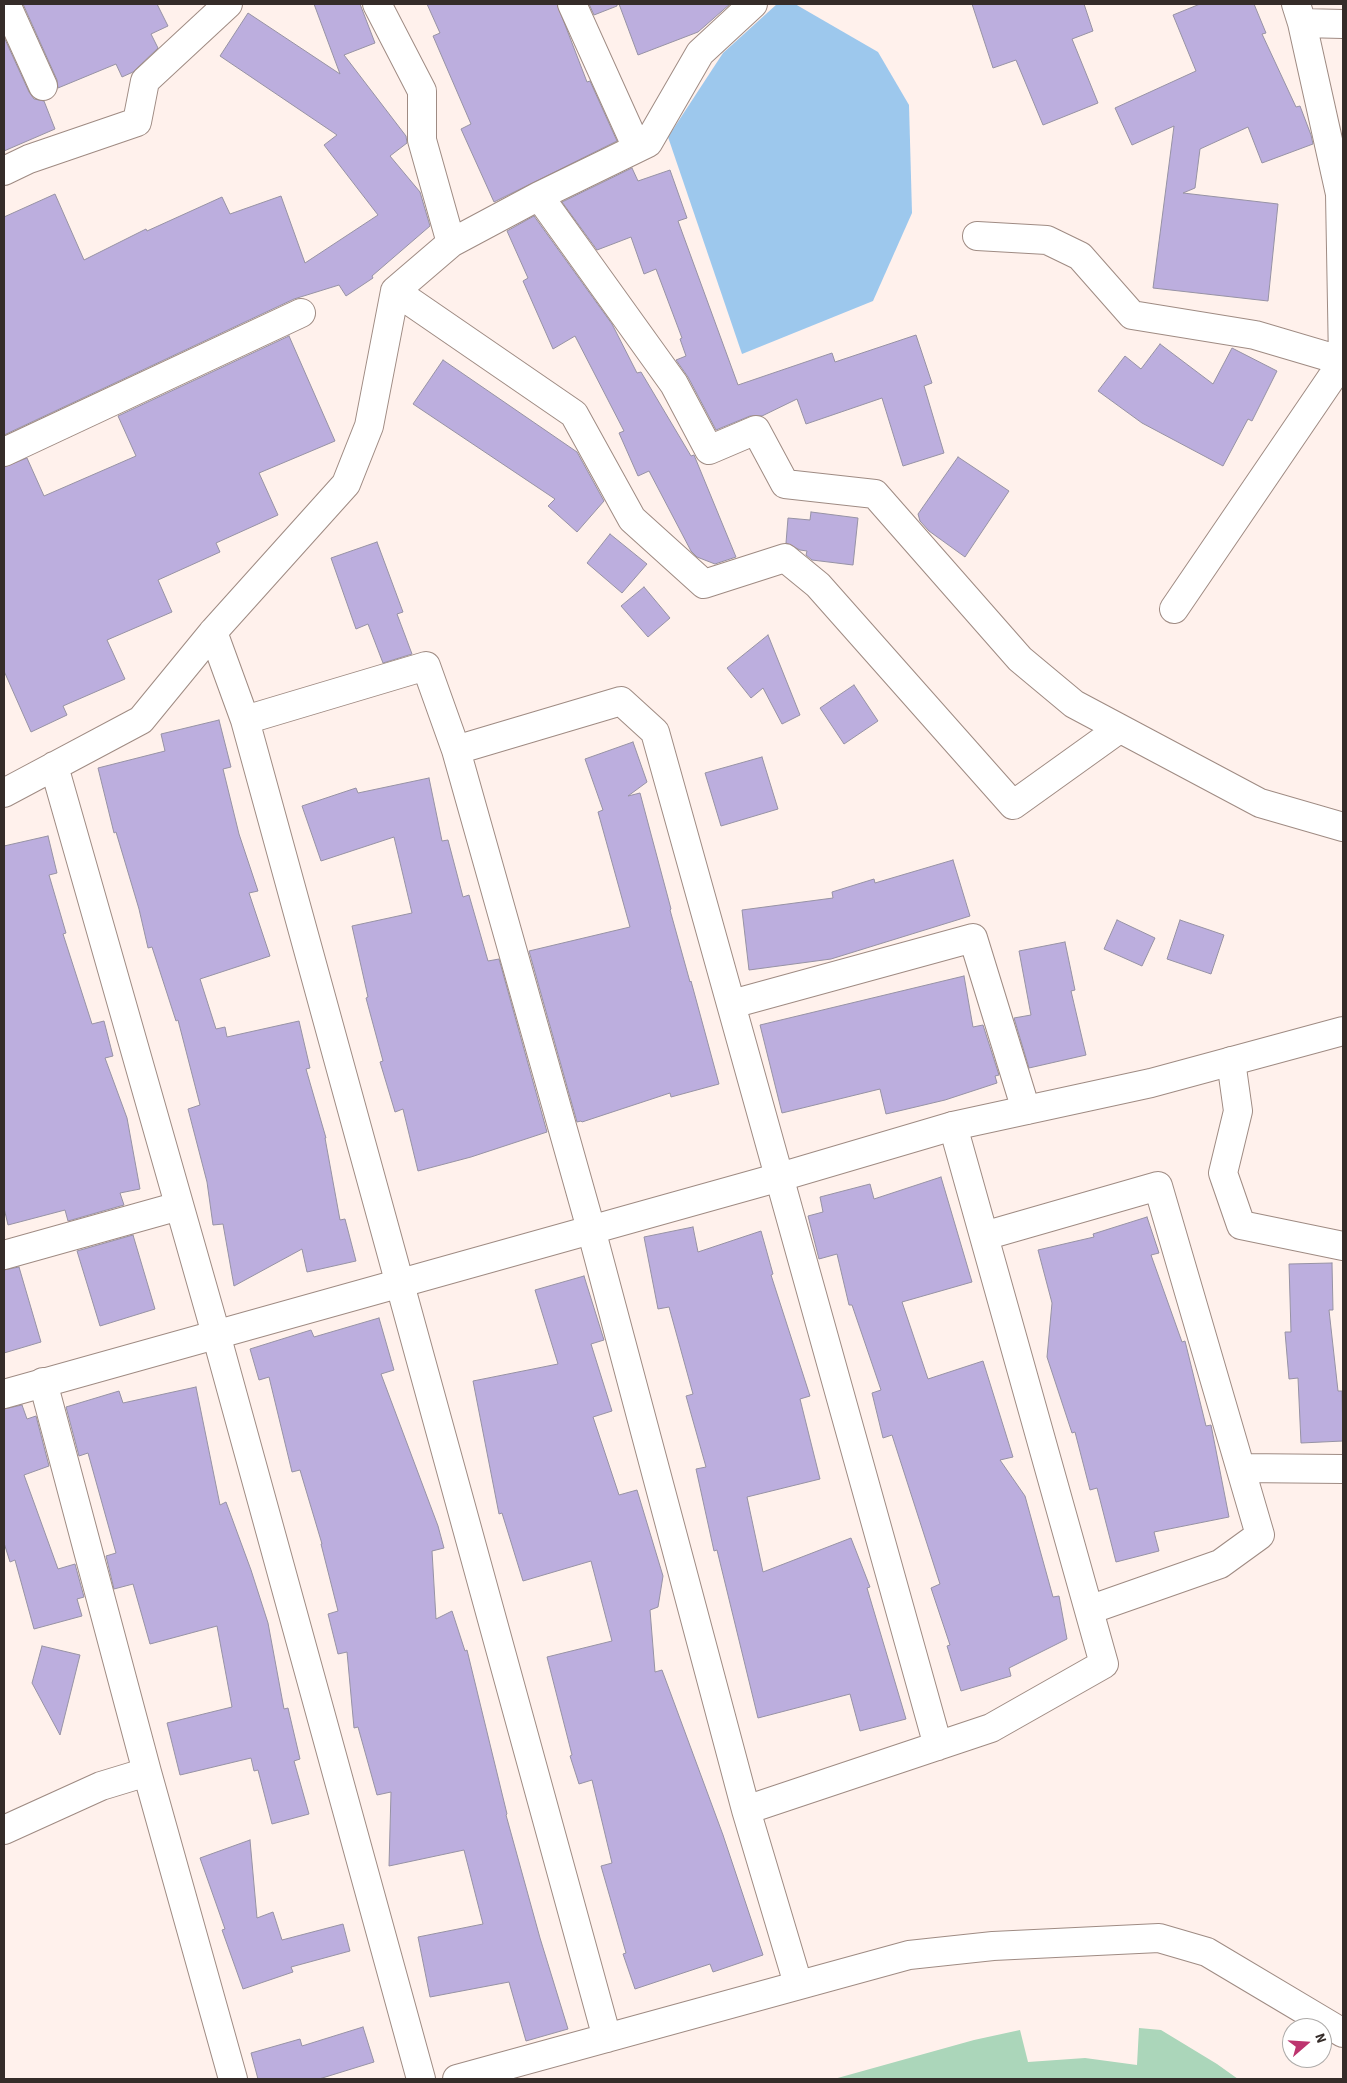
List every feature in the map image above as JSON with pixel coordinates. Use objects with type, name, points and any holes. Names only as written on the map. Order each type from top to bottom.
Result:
[{"type":"street","points":[[6,4],[43,86]]},
{"type":"street","points":[[4,171],[29,159],[137,122],[145,81],[228,4]]},
{"type":"street","points":[[377,4],[422,90],[422,140],[451,243]]},
{"type":"street","points":[[572,4],[637,148]]},
{"type":"street","points":[[4,793],[141,720],[214,632],[346,484],[369,426],[395,291],[451,243],[539,196],[648,143],[700,52],[753,4]]},
{"type":"street","points":[[1174,609],[1343,361],[1340,194],[1299,14],[1343,24]]},
{"type":"street","points":[[539,196],[674,384],[709,450],[756,430],[785,484],[875,494],[1020,658],[1074,704],[1260,803],[1343,827]]},
{"type":"street","points":[[977,236],[1047,240],[1080,256],[1132,315],[1255,335],[1343,361]]},
{"type":"street","points":[[395,291],[574,414],[632,518],[704,584],[785,558],[805,574],[818,585],[1013,805],[1119,729]]},
{"type":"street","points":[[4,452],[301,313]]},
{"type":"street","points":[[214,632],[245,720],[401,1282],[607,2038]]},
{"type":"street","points":[[245,720],[426,666],[456,750],[591,1229],[746,1810],[798,1984]]},
{"type":"street","points":[[456,750],[621,701],[655,732],[938,1746]]},
{"type":"street","points":[[54,766],[216,1334],[421,2079]]},
{"type":"street","points":[[732,1004],[973,938],[1026,1110]]},
{"type":"street","points":[[4,1394],[780,1177],[953,1126],[1151,1083],[1343,1030]]},
{"type":"street","points":[[1231,1061],[1238,1111],[1223,1173],[1241,1225],[1343,1246]]},
{"type":"street","points":[[746,1810],[991,1728],[1104,1664],[953,1126]]},
{"type":"street","points":[[984,1236],[1158,1186],[1260,1535],[1220,1564],[1089,1610]]},
{"type":"street","points":[[4,1255],[179,1206]]},
{"type":"street","points":[[43,1382],[147,1772],[233,2079]]},
{"type":"street","points":[[1241,1468],[1343,1469]]},
{"type":"street","points":[[4,1830],[101,1786],[147,1772]]},
{"type":"street","points":[[457,2079],[909,1955],[992,1946],[1159,1938],[1207,1952],[1343,2033]]},
{"type":"green space","points":[[1139,2028],[1161,2030],[1238,2079],[834,2079],[974,2040],[1020,2030],[1028,2062],[1085,2058],[1137,2065]]},
{"type":"water","points":[[777,4],[795,4],[878,52],[909,105],[912,213],[873,301],[742,354],[668,137],[723,53]]},
{"type":"building","points":[[23,4],[157,4],[168,26],[151,34],[158,48],[133,72],[122,77],[116,64],[58,88],[57,80]]},
{"type":"building","points":[[314,4],[360,4],[375,43],[344,55],[406,136],[407,143],[390,156],[420,192],[430,226],[372,276],[373,278],[346,296],[339,285],[294,299],[4,435],[4,217],[55,194],[84,260],[146,229],[147,231],[222,197],[230,214],[281,196],[305,263],[378,215],[324,145],[337,135],[220,56],[248,13],[340,74]]},
{"type":"building","points":[[427,4],[557,4],[587,82],[590,81],[617,141],[494,202],[461,129],[471,124],[433,36],[440,33]]},
{"type":"building","points":[[589,4],[617,4],[617,6],[594,15]]},
{"type":"building","points":[[619,4],[730,4],[698,32],[638,55]]},
{"type":"building","points":[[972,4],[1084,4],[1093,31],[1072,39],[1098,103],[1043,125],[1016,60],[993,68]]},
{"type":"building","points":[[1200,4],[1254,4],[1266,33],[1262,34],[1296,107],[1300,106],[1311,135],[1313,144],[1262,163],[1248,127],[1200,149],[1195,188],[1183,193],[1278,204],[1268,301],[1153,288],[1174,126],[1132,145],[1115,108],[1196,71],[1173,15]]},
{"type":"building","points":[[4,37],[29,92],[34,99],[44,101],[55,129],[4,151]]},
{"type":"building","points":[[632,168],[638,181],[670,170],[687,218],[678,221],[738,385],[832,353],[835,362],[916,335],[932,383],[924,386],[944,453],[903,466],[882,398],[806,424],[797,399],[762,416],[750,416],[716,430],[688,377],[676,360],[686,356],[680,339],[682,338],[656,269],[644,274],[631,237],[597,250],[562,202]]},
{"type":"building","points":[[534,216],[612,324],[637,373],[641,372],[691,456],[694,455],[736,557],[715,564],[697,557],[691,551],[649,471],[638,476],[619,433],[624,431],[575,336],[553,349],[523,281],[528,278],[507,231]]},
{"type":"building","points":[[289,336],[335,441],[259,473],[278,515],[216,543],[220,552],[158,580],[172,612],[107,640],[125,679],[63,706],[67,715],[31,732],[4,671],[4,467],[27,458],[44,496],[136,456],[118,416]]},
{"type":"building","points":[[1160,344],[1213,384],[1232,348],[1277,371],[1252,421],[1248,419],[1223,466],[1142,423],[1098,391],[1125,356],[1141,369]]},
{"type":"building","points":[[443,360],[577,452],[604,501],[577,532],[548,506],[555,499],[413,404]]},
{"type":"building","points":[[958,457],[1009,491],[965,557],[929,531],[920,521],[918,514]]},
{"type":"building","points":[[811,512],[858,518],[853,565],[812,560],[806,555],[807,551],[800,550],[786,543],[788,518],[810,520]]},
{"type":"building","points":[[610,534],[647,564],[622,593],[587,563]]},
{"type":"building","points":[[377,542],[403,612],[397,614],[412,654],[383,663],[368,624],[356,629],[331,558]]},
{"type":"building","points":[[644,587],[670,618],[648,637],[621,606]]},
{"type":"building","points":[[768,635],[800,715],[782,724],[763,688],[751,698],[727,668]]},
{"type":"building","points":[[854,685],[878,721],[844,744],[820,708]]},
{"type":"building","points":[[219,720],[231,767],[223,769],[239,834],[258,891],[249,893],[270,956],[200,979],[216,1029],[225,1027],[227,1037],[299,1021],[310,1068],[306,1069],[326,1138],[340,1220],[345,1219],[356,1261],[307,1272],[302,1249],[234,1286],[223,1224],[213,1225],[207,1182],[188,1109],[200,1105],[178,1020],[176,1021],[152,947],[148,948],[139,909],[116,832],[114,833],[98,768],[165,751],[161,734]]},
{"type":"building","points":[[633,742],[647,782],[628,796],[640,793],[670,910],[719,1084],[671,1097],[670,1093],[577,1122],[529,951],[630,927],[598,812],[603,810],[585,759]]},
{"type":"building","points":[[762,757],[778,809],[721,826],[705,773]]},
{"type":"building","points":[[429,778],[442,841],[448,840],[463,897],[469,895],[488,961],[499,959],[547,1132],[471,1157],[418,1171],[403,1109],[395,1112],[380,1062],[383,1061],[366,998],[368,997],[352,926],[412,913],[394,837],[321,861],[302,806],[356,788],[358,793]]},
{"type":"building","points":[[48,836],[57,873],[49,875],[66,933],[63,934],[92,1024],[104,1021],[113,1056],[105,1058],[127,1118],[140,1189],[120,1193],[124,1205],[68,1221],[65,1210],[8,1225],[4,1208],[4,846]]},
{"type":"building","points":[[953,860],[970,916],[831,959],[749,970],[742,910],[833,898],[832,892],[874,879],[875,883]]},
{"type":"building","points":[[1117,920],[1155,938],[1142,966],[1104,949]]},
{"type":"building","points":[[1180,920],[1224,935],[1211,974],[1167,959]]},
{"type":"building","points":[[1065,942],[1075,990],[1071,991],[1086,1055],[1029,1068],[1014,1018],[1031,1015],[1019,951]]},
{"type":"building","points":[[964,976],[973,1027],[983,1025],[999,1075],[995,1076],[997,1083],[945,1100],[886,1114],[880,1089],[782,1113],[760,1025]]},
{"type":"building","points":[[941,1177],[972,1282],[902,1302],[928,1379],[983,1361],[1013,1457],[1000,1460],[1025,1496],[1053,1597],[1059,1596],[1067,1639],[1009,1668],[1011,1676],[961,1691],[947,1646],[950,1645],[931,1588],[940,1584],[892,1435],[883,1438],[872,1393],[881,1390],[852,1305],[849,1305],[837,1254],[819,1259],[808,1216],[823,1212],[820,1197],[870,1184],[874,1199]]},
{"type":"building","points":[[1147,1217],[1159,1253],[1151,1255],[1182,1342],[1185,1341],[1206,1426],[1211,1425],[1229,1517],[1154,1532],[1159,1551],[1116,1562],[1097,1488],[1090,1490],[1075,1432],[1072,1433],[1047,1357],[1052,1303],[1038,1250],[1094,1237],[1093,1234]]},
{"type":"building","points":[[693,1227],[698,1252],[761,1231],[773,1274],[771,1275],[810,1396],[800,1399],[820,1479],[747,1497],[763,1572],[851,1538],[870,1587],[867,1588],[906,1719],[860,1731],[850,1694],[758,1718],[717,1550],[714,1551],[696,1469],[706,1467],[686,1396],[693,1394],[669,1307],[658,1309],[644,1237]]},
{"type":"building","points":[[133,1235],[155,1309],[100,1326],[77,1251]]},
{"type":"building","points":[[1332,1263],[1333,1310],[1329,1310],[1338,1391],[1342,1391],[1343,1441],[1301,1443],[1298,1378],[1289,1379],[1285,1332],[1291,1332],[1289,1264]]},
{"type":"building","points":[[19,1267],[41,1342],[4,1353],[4,1270]]},
{"type":"building","points":[[584,1276],[604,1340],[591,1344],[612,1411],[593,1417],[619,1495],[637,1490],[663,1576],[658,1607],[650,1610],[655,1672],[662,1670],[723,1835],[763,1955],[713,1972],[710,1964],[635,1989],[623,1954],[626,1953],[601,1866],[612,1863],[592,1780],[579,1784],[570,1756],[572,1755],[547,1657],[612,1641],[591,1561],[523,1581],[502,1513],[499,1514],[473,1381],[558,1364],[535,1290]]},
{"type":"building","points":[[379,1318],[394,1370],[381,1374],[438,1526],[444,1548],[432,1551],[436,1619],[452,1611],[465,1651],[467,1650],[506,1815],[540,1938],[568,2029],[526,2041],[509,1982],[430,1997],[418,1937],[483,1924],[464,1850],[389,1866],[391,1792],[377,1795],[358,1727],[354,1728],[347,1652],[338,1654],[328,1614],[338,1611],[322,1544],[300,1470],[292,1472],[269,1377],[259,1380],[250,1349],[311,1330],[314,1337]]},
{"type":"building","points":[[196,1387],[220,1505],[226,1502],[268,1623],[284,1709],[288,1708],[300,1759],[294,1761],[309,1814],[272,1824],[258,1770],[254,1771],[251,1758],[180,1775],[167,1723],[232,1707],[217,1626],[150,1644],[133,1584],[114,1589],[106,1556],[116,1553],[88,1453],[79,1456],[66,1407],[119,1391],[123,1403]]},
{"type":"building","points":[[22,1405],[27,1419],[36,1416],[49,1466],[24,1475],[58,1569],[75,1564],[84,1597],[77,1599],[82,1616],[34,1629],[15,1560],[10,1562],[4,1543],[4,1409]]},
{"type":"building","points":[[42,1646],[80,1655],[60,1735],[32,1683]]},
{"type":"building","points":[[250,1840],[257,1918],[273,1912],[282,1940],[343,1924],[350,1951],[291,1967],[293,1972],[243,1989],[222,1930],[225,1929],[200,1858]]},
{"type":"building","points":[[363,2027],[374,2062],[319,2079],[258,2079],[251,2053],[300,2039],[302,2046]]}]
